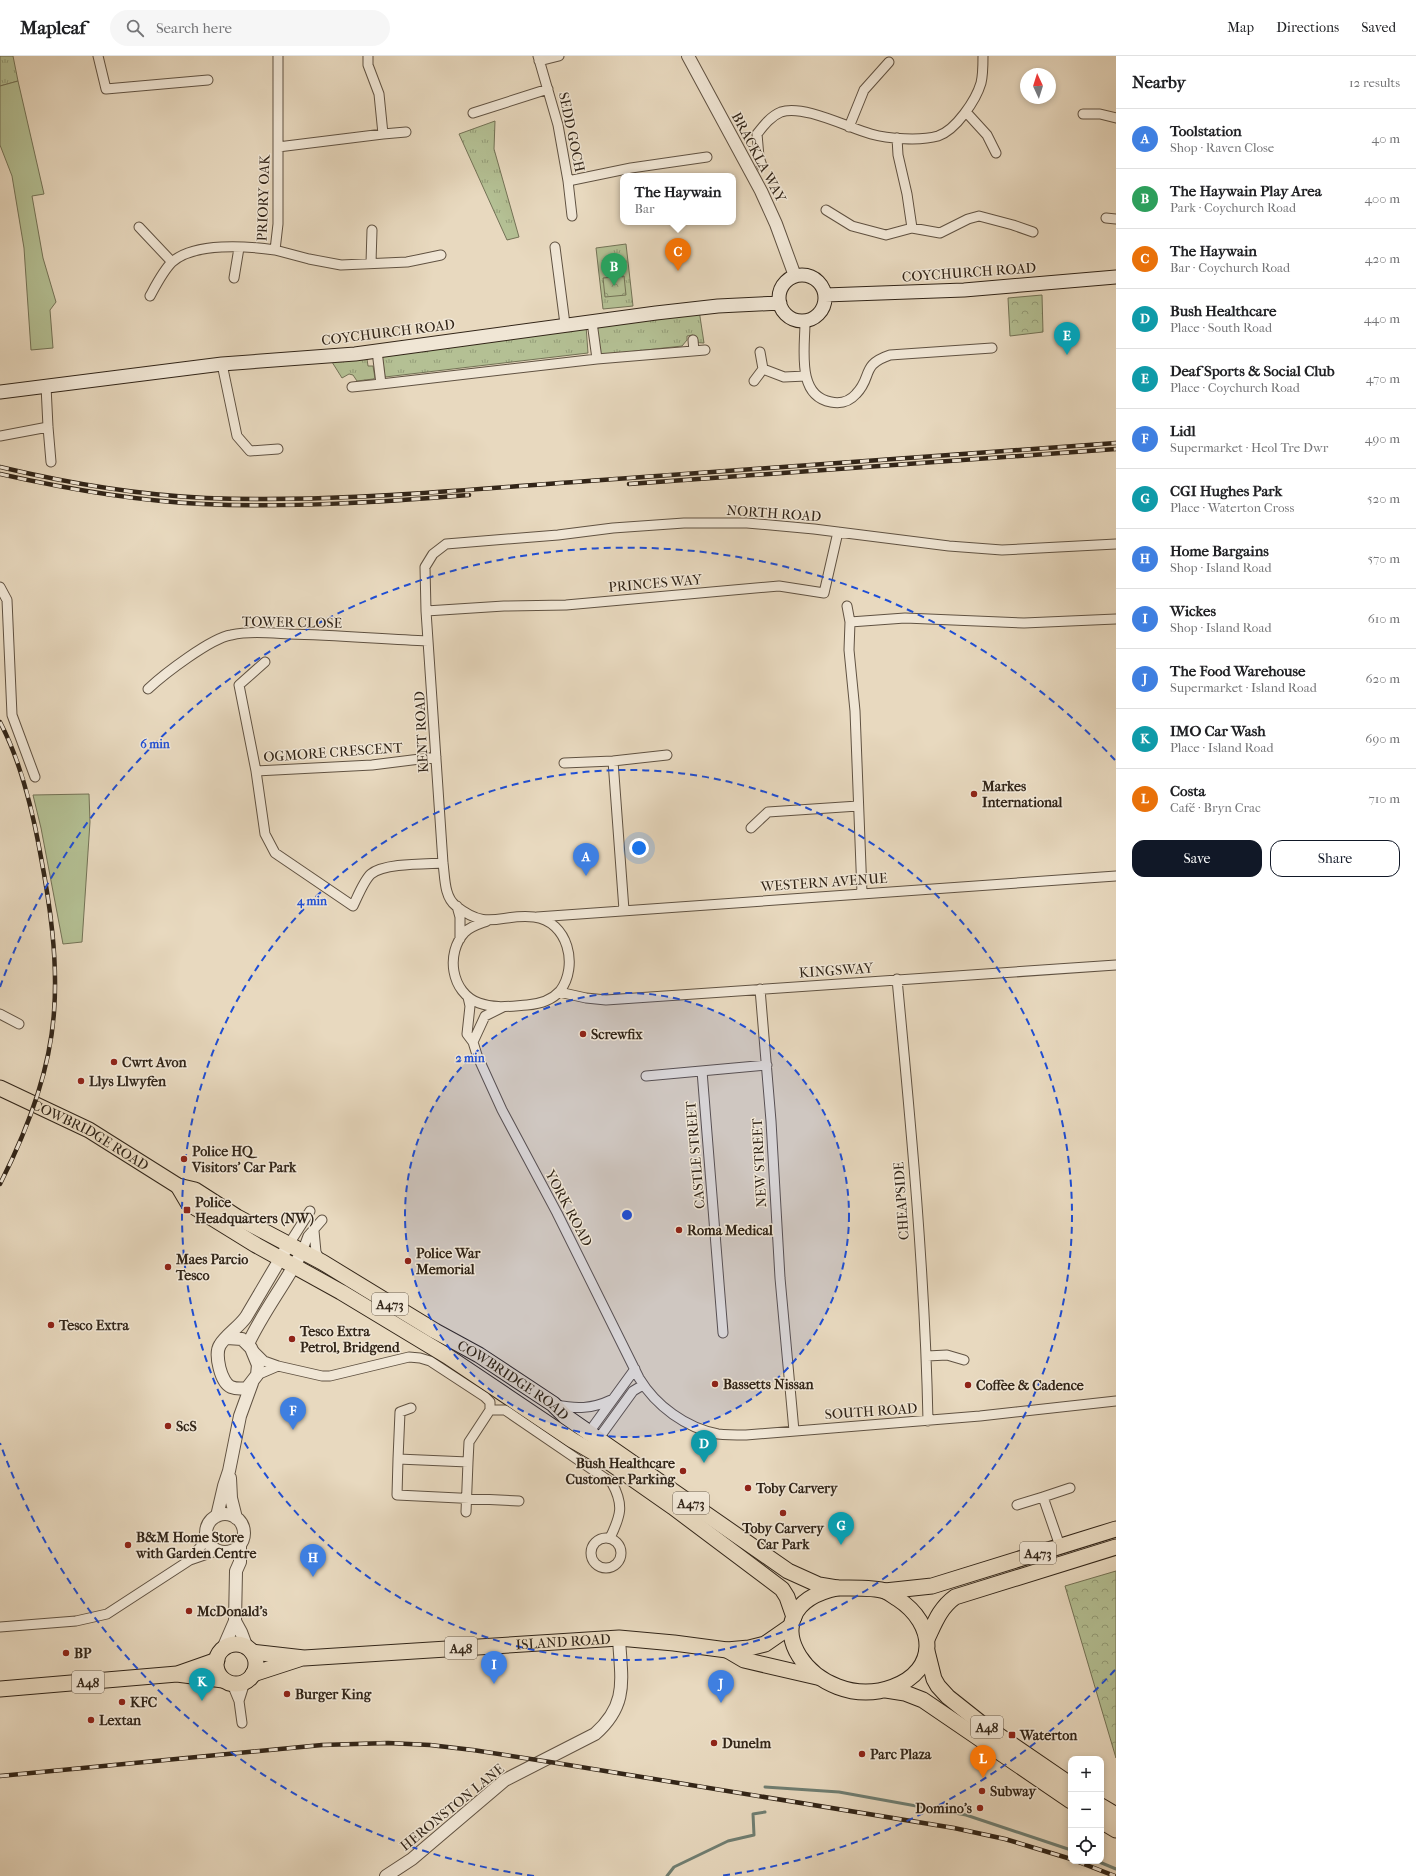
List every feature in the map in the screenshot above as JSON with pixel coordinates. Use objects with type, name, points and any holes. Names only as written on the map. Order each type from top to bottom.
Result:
[{"type":"main road","points":[[805,275],[814,279],[821,286],[825,296],[820,314],[804,322],[789,316],[783,311],[780,303],[782,288],[786,282],[794,276],[805,275]]},
{"type":"main road","name":"COYCHURCH ROAD","points":[[825,296],[964,290],[1116,277]]},
{"type":"main road","name":"COYCHURCH ROAD","points":[[0,392],[222,364],[376,351],[565,324],[718,306],[780,303]]},
{"type":"main road","name":"COWBRIDGE ROAD","points":[[0,1088],[89,1130],[178,1186],[195,1190],[237,1217],[322,1262],[436,1331],[479,1355],[553,1404],[589,1442],[782,1589],[787,1597],[793,1621]]},
{"type":"main road","name":"COWBRIDGE ROAD","points":[[178,1186],[188,1203],[589,1442],[788,1571],[819,1585],[837,1588]]},
{"type":"main road","name":"A473","points":[[885,1591],[932,1586],[1116,1529]]},
{"type":"main road","name":"A473","points":[[927,1645],[938,1614],[956,1597],[1116,1547]]},
{"type":"main road","name":"A48","points":[[727,1650],[749,1648],[765,1644],[793,1621],[806,1600],[823,1591],[837,1588],[885,1591],[909,1606],[925,1629],[934,1679],[948,1697],[982,1724],[1068,1783]]},
{"type":"main road","name":"A48","points":[[793,1621],[793,1642],[796,1652],[804,1663],[818,1677]]},
{"type":"main road","name":"ISLAND ROAD","points":[[304,1658],[619,1638],[674,1642],[727,1650]]},
{"type":"main road","name":"A48","points":[[177,1674],[219,1655],[232,1645],[239,1645],[249,1650],[304,1658]]},
{"type":"main road","name":"A48","points":[[727,1650],[744,1660],[818,1677],[839,1687],[852,1691],[871,1693],[886,1690],[904,1682],[913,1675],[919,1668],[927,1645]]},
{"type":"main road","points":[[219,1655],[217,1669],[238,1680],[255,1660],[249,1650]]},
{"type":"main road","name":"A48","points":[[0,1689],[177,1674],[238,1680],[304,1658]]},
{"type":"main road","name":"A48","points":[[886,1690],[905,1693],[923,1700],[1068,1799]]},
{"type":"main road","points":[[1104,1808],[1116,1815]]},
{"type":"main road","points":[[1104,1823],[1116,1830]]},
{"type":"street","points":[[98,56],[106,89],[208,80]]},
{"type":"street","name":"PRIORY OAK","points":[[275,250],[278,224],[278,56]]},
{"type":"street","points":[[368,56],[368,65],[379,94],[383,134]]},
{"type":"street","points":[[539,59],[559,56]]},
{"type":"street","name":"BRACKLA WAY","points":[[688,56],[761,191],[776,224],[794,276]]},
{"type":"street","points":[[762,166],[758,151],[757,134],[771,118],[782,112],[805,112],[872,135],[897,138],[939,136],[951,127],[966,112],[975,98],[981,82],[984,56]]},
{"type":"street","name":"SEDD GOCH","points":[[539,59],[558,125],[568,181],[572,216]]},
{"type":"street","points":[[849,127],[864,90],[889,62]]},
{"type":"street","points":[[473,113],[548,89]]},
{"type":"street","points":[[966,112],[987,135],[996,153]]},
{"type":"street","points":[[1083,114],[1100,114],[1116,118]]},
{"type":"street","points":[[278,147],[406,132]]},
{"type":"street","points":[[897,138],[898,155],[908,194],[912,228]]},
{"type":"street","points":[[568,181],[631,168],[707,157]]},
{"type":"street","points":[[826,210],[852,226],[886,235],[912,228],[940,233],[968,219],[979,216],[1033,232]]},
{"type":"street","points":[[1106,218],[1116,219]]},
{"type":"street","points":[[139,226],[172,262]]},
{"type":"street","points":[[371,263],[372,230]]},
{"type":"street","name":"PRIORY OAK","points":[[150,296],[160,278],[172,262],[190,252],[211,247],[275,250],[309,259],[341,265],[408,262],[441,255]]},
{"type":"street","points":[[555,247],[565,324]]},
{"type":"street","name":"PRIORY OAK","points":[[234,278],[239,248]]},
{"type":"street","points":[[592,322],[597,359]]},
{"type":"street","points":[[804,322],[806,376],[809,387],[821,399],[831,402],[842,403],[849,401],[861,388],[867,371],[878,359],[890,355],[992,348]]},
{"type":"street","points":[[693,340],[694,351]]},
{"type":"street","points":[[352,387],[597,359],[704,350]]},
{"type":"street","points":[[376,351],[381,384]]},
{"type":"street","points":[[754,381],[762,369],[760,352]]},
{"type":"street","points":[[222,364],[237,436],[250,451],[278,449]]},
{"type":"street","points":[[762,369],[784,377],[806,376]]},
{"type":"street","points":[[46,386],[51,462]]},
{"type":"street","points":[[0,436],[48,428]]},
{"type":"street","name":"NORTH ROAD","points":[[433,554],[446,544],[558,535],[613,528],[684,523],[747,523],[838,532],[949,546],[1002,550],[1116,544]]},
{"type":"street","name":"PRINCES WAY","points":[[426,612],[504,606],[566,605],[779,586],[824,592],[838,532]]},
{"type":"street","name":"KENT ROAD","points":[[433,554],[425,567],[426,612],[443,863],[448,893],[457,906],[460,917],[460,939]]},
{"type":"street","points":[[0,587],[7,600],[12,716],[35,777]]},
{"type":"street","points":[[847,606],[850,622],[849,650],[855,711],[862,893]]},
{"type":"street","points":[[850,622],[905,618],[1024,623],[1116,619]]},
{"type":"street","name":"TOWER CLOSE","points":[[148,689],[164,675],[214,642],[230,635],[254,633],[302,634],[428,641]]},
{"type":"street","name":"OGMORE CRESCENT","points":[[265,662],[239,686],[256,771],[265,834],[275,853],[353,906],[370,875],[379,870],[388,867],[443,863]]},
{"type":"street","points":[[564,763],[613,761],[667,755]]},
{"type":"street","name":"OGMORE CRESCENT","points":[[256,771],[372,765],[436,757]]},
{"type":"street","points":[[613,761],[624,910]]},
{"type":"street","points":[[751,828],[768,812],[858,806]]},
{"type":"street","name":"WESTERN AVENUE","points":[[534,917],[1116,876]]},
{"type":"street","name":"KENT ROAD","points":[[457,906],[475,918],[486,921]]},
{"type":"street","points":[[534,917],[544,920],[560,933],[570,953],[568,972],[564,984],[559,992],[550,999],[542,1002],[504,1007],[490,1006],[479,1003],[468,997],[457,981],[453,961],[460,939],[473,926],[486,921],[534,917]]},
{"type":"street","name":"KINGSWAY","points":[[559,992],[606,1000],[1116,965]]},
{"type":"street","name":"CHEAPSIDE","points":[[897,979],[909,1109],[927,1356],[928,1421]]},
{"type":"street","name":"NEW STREET","points":[[760,989],[767,1065],[780,1278],[794,1431]]},
{"type":"street","name":"YORK ROAD","points":[[468,997],[470,1006],[467,1034],[473,1042],[477,1055],[502,1110],[557,1214],[643,1385]]},
{"type":"street","points":[[473,1042],[485,1016],[504,1007]]},
{"type":"street","points":[[0,1014],[19,1024]]},
{"type":"street","points":[[646,1076],[767,1065]]},
{"type":"street","name":"CASTLE STREET","points":[[702,1071],[723,1333]]},
{"type":"street","points":[[236,1572],[231,1563],[209,1544],[206,1539],[206,1529],[208,1524],[217,1516],[229,1471],[240,1416],[255,1379],[258,1365],[249,1346],[260,1319],[284,1285],[294,1266],[295,1248],[310,1211]]},
{"type":"street","points":[[240,1416],[238,1399],[231,1387],[224,1380],[217,1359],[220,1344],[246,1317],[281,1258],[314,1231],[322,1220]]},
{"type":"street","points":[[314,1231],[316,1252],[322,1262]]},
{"type":"street","points":[[227,1338],[242,1339],[264,1361],[278,1366],[322,1376],[330,1376],[409,1357],[420,1358],[430,1361],[484,1397],[490,1402],[490,1410],[469,1442],[466,1512]]},
{"type":"street","points":[[927,1356],[947,1354],[964,1360]]},
{"type":"street","points":[[231,1387],[247,1388],[255,1379],[278,1366]]},
{"type":"street","points":[[589,1442],[612,1400],[635,1369]]},
{"type":"street","points":[[589,1442],[633,1392],[643,1385]]},
{"type":"street","name":"SOUTH ROAD","points":[[643,1385],[676,1418],[692,1426],[718,1434],[746,1435],[928,1421],[1116,1401]]},
{"type":"street","points":[[553,1404],[580,1409],[601,1405],[612,1400]]},
{"type":"street","points":[[411,1408],[400,1412],[397,1496],[519,1501]]},
{"type":"street","points":[[490,1410],[505,1410],[612,1483],[619,1496],[620,1508],[619,1518],[610,1538]]},
{"type":"street","points":[[398,1459],[468,1462]]},
{"type":"street","points":[[219,1655],[235,1621],[236,1572],[240,1562],[240,1544],[244,1533],[243,1527],[236,1518],[231,1498],[229,1471]]},
{"type":"street","points":[[1016,1505],[1070,1488]]},
{"type":"street","points":[[1043,1497],[1060,1546]]},
{"type":"street","points":[[217,1516],[229,1515],[236,1518]]},
{"type":"street","points":[[190,1560],[206,1539]]},
{"type":"street","points":[[0,1627],[76,1621],[107,1614],[190,1560],[235,1549],[240,1544]]},
{"type":"street","points":[[235,1621],[249,1650]]},
{"type":"street","name":"HERONSTON LANE","points":[[386,1876],[412,1859],[505,1780],[589,1737],[604,1726],[617,1709],[620,1700],[621,1678],[619,1638]]},
{"type":"street","points":[[238,1680],[242,1723]]},
{"type":"street","points":[[238,1680],[239,1701]]},
{"type":"green space","points":[[0,56],[13,56],[18,81],[0,86]]},
{"type":"green space","points":[[18,81],[44,194],[32,196],[43,258],[56,302],[50,310],[53,348],[31,350],[24,248],[12,176],[0,145],[0,86]]},
{"type":"green space","points":[[495,121],[494,149],[519,237],[507,240],[459,134]]},
{"type":"green space","points":[[626,244],[633,306],[603,309],[596,248]]},
{"type":"green space","points":[[624,276],[626,295],[605,297],[603,278]]},
{"type":"green space","points":[[1042,295],[1043,332],[1010,336],[1008,298]]},
{"type":"green space","points":[[699,310],[704,343],[697,342],[693,335],[687,336],[687,340],[682,346],[600,355],[596,324]]},
{"type":"green space","points":[[586,326],[588,353],[385,377],[382,355]]},
{"type":"green space","points":[[367,359],[368,366],[373,366],[375,378],[357,381],[353,375],[349,374],[342,378],[332,362]]},
{"type":"green space","points":[[89,794],[90,822],[82,942],[63,944],[41,828],[33,795]]},
{"type":"green space","points":[[1116,1571],[1116,1758],[1065,1586]]},
{"type":"waterway","points":[[765,1787],[839,1792],[966,1815],[1068,1849]]},
{"type":"waterway","points":[[667,1876],[674,1867],[728,1841],[754,1835],[753,1814],[765,1812]]},
{"type":"waterway","points":[[1104,1864],[1116,1869]]},
{"type":"railway","points":[[0,467],[76,483],[154,494],[206,498],[301,499],[445,492],[1116,443]]},
{"type":"railway","points":[[629,484],[1116,449]]},
{"type":"railway","points":[[0,474],[101,494],[203,504],[303,505],[469,495]]},
{"type":"railway","points":[[0,722],[20,769],[37,835],[47,891],[55,972],[54,1012],[48,1057],[36,1101],[10,1164],[0,1184]]},
{"type":"railway","points":[[0,1776],[322,1745],[388,1743],[430,1745],[550,1762],[954,1828],[1005,1839],[1068,1858]]},
{"type":"railway","points":[[1084,1864],[1115,1876]]},
{"type":"place","name":"The Haywain","points":[[678,271]]},
{"type":"place","name":"The Haywain Play Area","points":[[614,286]]},
{"type":"place","name":"Deaf Sports & Social Club","points":[[1067,355]]},
{"type":"place","name":"Markes International","points":[[974,794]]},
{"type":"place","name":"Toolstation","points":[[586,876]]},
{"type":"place","name":"Screwfix","points":[[583,1034]]},
{"type":"place","name":"Cwrt Avon","points":[[114,1062]]},
{"type":"place","name":"Llys Llwyfen","points":[[81,1081]]},
{"type":"place","name":"Police HQ Visitors' Car Park","points":[[184,1159]]},
{"type":"place","name":"Police Headquarters (NW)","points":[[187,1210]]},
{"type":"place","name":"Roma Medical","points":[[679,1230]]},
{"type":"place","name":"Police War Memorial","points":[[408,1261]]},
{"type":"place","name":"Maes Parcio Tesco","points":[[168,1267]]},
{"type":"place","name":"Tesco Extra","points":[[51,1325]]},
{"type":"place","name":"Tesco Extra Petrol, Bridgend","points":[[292,1339]]},
{"type":"place","name":"Bassetts Nissan","points":[[715,1384]]},
{"type":"place","name":"Coffee & Cadence","points":[[968,1385]]},
{"type":"place","name":"ScS","points":[[168,1426]]},
{"type":"place","name":"Lidl","points":[[293,1430]]},
{"type":"place","name":"Bush Healthcare","points":[[704,1463]]},
{"type":"place","name":"Bush Healthcare Customer Parking","points":[[683,1471]]},
{"type":"place","name":"Toby Carvery","points":[[748,1488]]},
{"type":"place","name":"Toby Carvery Car Park","points":[[783,1513]]},
{"type":"place","name":"B&M Home Store with Garden Centre","points":[[128,1545]]},
{"type":"place","name":"CGI Hughes Park","points":[[841,1545]]},
{"type":"place","name":"Home Bargains","points":[[313,1577]]},
{"type":"place","name":"McDonald's","points":[[189,1611]]},
{"type":"place","name":"BP","points":[[66,1653]]},
{"type":"place","name":"Wickes","points":[[494,1684]]},
{"type":"place","name":"Burger King","points":[[287,1694]]},
{"type":"place","name":"IMO Car Wash","points":[[202,1701]]},
{"type":"place","name":"KFC","points":[[122,1702]]},
{"type":"place","name":"The Food Warehouse","points":[[721,1703]]},
{"type":"place","name":"Lextan","points":[[91,1720]]},
{"type":"place","name":"Waterton","points":[[1012,1735]]},
{"type":"place","name":"Dunelm","points":[[714,1743]]},
{"type":"place","name":"Parc Plaza","points":[[862,1754]]},
{"type":"place","name":"Costa","points":[[983,1778]]},
{"type":"place","name":"Subway","points":[[982,1791]]},
{"type":"place","name":"Domino's","points":[[980,1808]]}]
